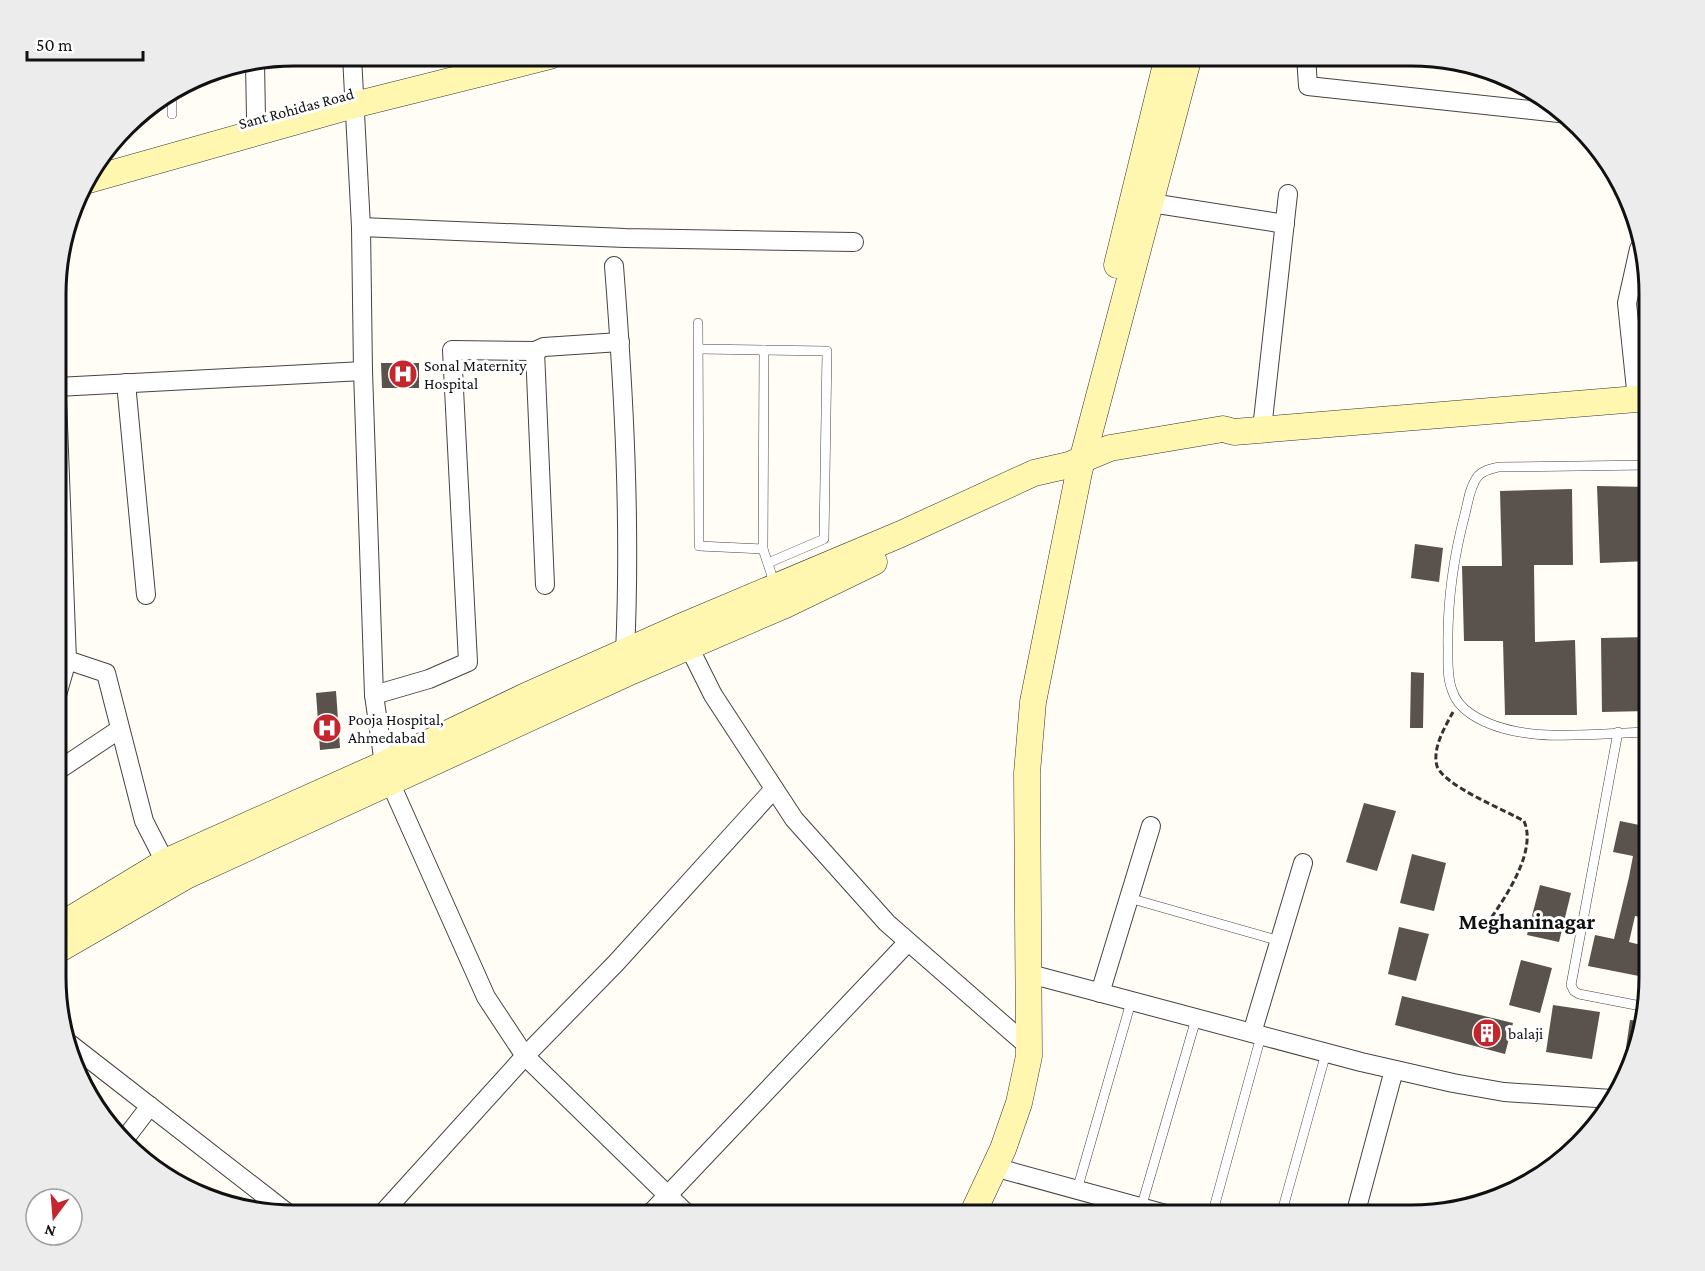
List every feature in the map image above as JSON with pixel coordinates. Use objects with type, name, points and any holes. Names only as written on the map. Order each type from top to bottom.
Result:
[{"type":"street","points":[[352,66],[361,227],[363,371],[374,695],[387,773],[486,997],[525,1056],[678,1205]]},
{"type":"street","name":"Sant Rohidas Road","points":[[109,161],[256,118],[354,99],[463,66]]},
{"type":"street","points":[[99,177],[354,99],[504,66]]},
{"type":"street","points":[[977,1205],[994,1167],[1018,1103],[1029,1056],[1025,1041],[1018,773],[1026,701],[1046,581],[1074,469],[1166,66]]},
{"type":"street","points":[[968,1205],[995,1146],[1011,1101],[1025,1041],[1030,974],[1026,773],[1034,702],[1074,469],[1151,203],[1186,66]]},
{"type":"street","points":[[1307,66],[1308,86],[1549,112]]},
{"type":"street","points":[[255,69],[256,118]]},
{"type":"street","points":[[1262,429],[1288,194]]},
{"type":"street","points":[[1151,203],[1284,224]]},
{"type":"street","points":[[361,227],[625,238],[854,242]]},
{"type":"street","points":[[1636,260],[1627,303],[1639,375]]},
{"type":"street","points":[[614,266],[620,342],[628,578],[625,652]]},
{"type":"street","points":[[374,695],[429,679],[468,662],[453,350],[535,351],[544,347],[620,342]]},
{"type":"street","points":[[535,351],[545,585]]},
{"type":"street","points":[[66,386],[363,371]]},
{"type":"street","points":[[126,383],[146,595]]},
{"type":"street","points":[[66,945],[186,876],[387,773],[530,694],[625,652],[684,638],[812,593],[885,549],[1034,473],[1074,469],[1110,448],[1223,429],[1234,432],[1639,399]]},
{"type":"street","points":[[66,922],[165,862],[293,803],[387,773],[684,638],[776,587],[885,549]]},
{"type":"street","points":[[66,634],[66,664]]},
{"type":"street","points":[[684,638],[713,695],[794,819],[887,923],[1025,1041]]},
{"type":"street","points":[[67,660],[106,673],[144,820],[165,862]]},
{"type":"street","points":[[66,765],[120,729]]},
{"type":"street","points":[[390,1205],[525,1056],[616,963],[774,789]]},
{"type":"street","points":[[1100,993],[1151,826]]},
{"type":"street","points":[[1256,1034],[1303,863]]},
{"type":"street","points":[[658,1205],[908,942]]},
{"type":"street","points":[[1030,974],[1326,1053],[1453,1083],[1504,1092],[1604,1098]]},
{"type":"street","points":[[78,1050],[277,1205]]},
{"type":"street","points":[[1358,1205],[1394,1070]]},
{"type":"street","points":[[129,1134],[150,1106]]},
{"type":"street","points":[[994,1167],[1130,1205]]},
{"type":"lane","points":[[172,101],[172,114]]},
{"type":"lane","points":[[698,323],[699,546],[763,549]]},
{"type":"lane","points":[[699,349],[827,351],[824,539],[768,562]]},
{"type":"lane","points":[[764,350],[763,549],[776,587]]},
{"type":"lane","points":[[1639,465],[1498,467],[1480,474],[1470,493],[1456,550],[1449,592],[1448,626],[1449,679],[1452,690],[1459,703],[1483,721],[1511,730],[1552,735],[1639,732]]},
{"type":"lane","points":[[1618,732],[1571,985],[1579,994],[1637,1005]]},
{"type":"lane","points":[[1129,898],[1280,941]]},
{"type":"lane","points":[[1077,1190],[1131,1002]]},
{"type":"lane","points":[[1142,1205],[1196,1018]]},
{"type":"lane","points":[[1214,1205],[1256,1034]]},
{"type":"lane","points":[[1284,1205],[1326,1053]]},
{"type":"path","points":[[1459,703],[1444,729],[1437,749],[1437,766],[1445,778],[1475,797],[1524,821],[1528,828],[1526,850],[1518,870],[1505,897],[1491,918]]},
{"type":"building","points":[[381,363],[419,363],[419,388],[382,388]]},
{"type":"building","points":[[1597,486],[1639,487],[1639,561],[1600,563]]},
{"type":"building","points":[[1572,489],[1573,565],[1534,565],[1535,642],[1575,640],[1577,715],[1505,715],[1503,641],[1464,641],[1462,566],[1502,566],[1500,491]]},
{"type":"building","points":[[1415,544],[1443,548],[1439,582],[1411,578]]},
{"type":"building","points":[[1639,637],[1639,711],[1602,712],[1601,638]]},
{"type":"building","points":[[1411,672],[1424,673],[1423,728],[1410,728]]},
{"type":"building","points":[[336,691],[340,748],[320,750],[316,693]]},
{"type":"building","points":[[1364,803],[1396,811],[1377,871],[1346,862]]},
{"type":"building","points":[[1620,821],[1639,825],[1639,917],[1635,916],[1629,942],[1639,944],[1639,976],[1588,966],[1595,935],[1614,939],[1629,877],[1633,856],[1613,852]]},
{"type":"building","points":[[1412,854],[1446,863],[1434,911],[1400,903]]},
{"type":"building","points":[[1540,885],[1571,893],[1559,942],[1527,935]]},
{"type":"building","points":[[1399,927],[1429,934],[1416,981],[1388,974]]},
{"type":"building","points":[[1521,960],[1552,968],[1540,1013],[1509,1005]]},
{"type":"building","points":[[1402,996],[1513,1023],[1505,1054],[1395,1025]]},
{"type":"building","points":[[1553,1005],[1600,1012],[1592,1059],[1546,1052]]},
{"type":"building","points":[[1630,1020],[1635,1020],[1627,1050],[1625,1055]]},
{"type":"place","name":"Sonal Maternity Hospital","points":[[403,374]]},
{"type":"place","name":"Pooja Hospital, Ahmedabad","points":[[327,728]]},
{"type":"place","name":"balaji","points":[[1487,1033]]},
{"type":"district","name":"Meghaninagar","points":[[1527,921]]}]
